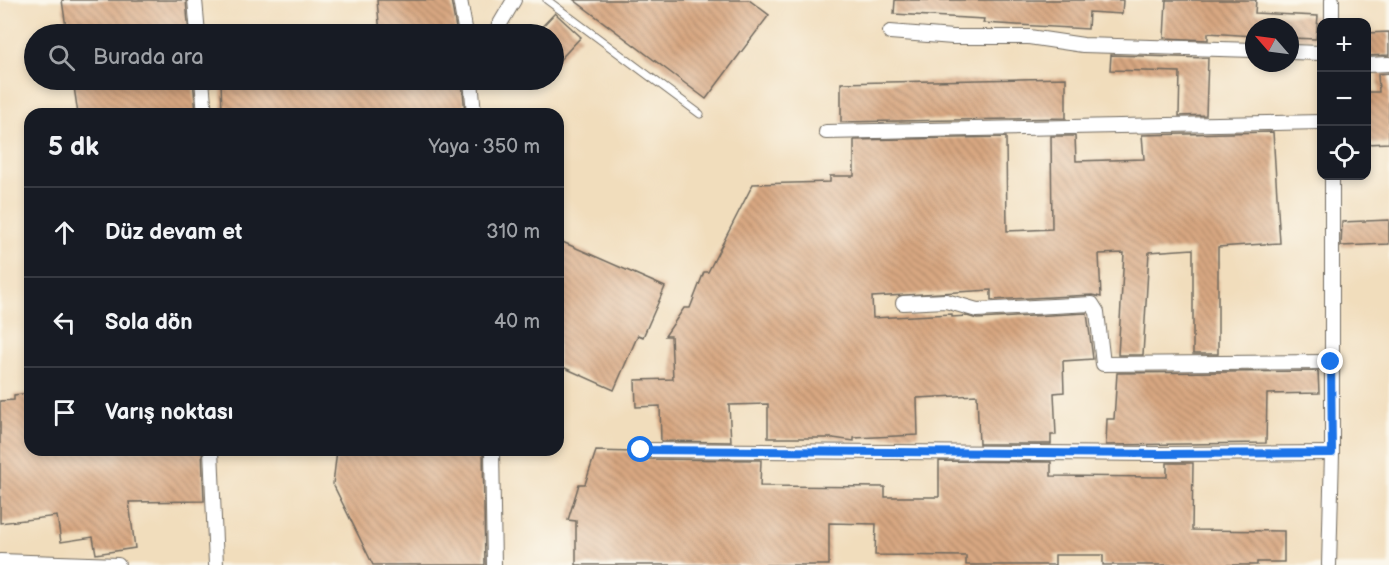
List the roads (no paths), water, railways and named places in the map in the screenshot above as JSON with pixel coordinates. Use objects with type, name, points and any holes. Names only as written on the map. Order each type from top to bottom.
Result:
[{"type":"street","points":[[195,0],[197,24]]},
{"type":"street","points":[[460,0],[464,24]]},
{"type":"street","points":[[500,24],[514,0]]},
{"type":"street","points":[[1332,0],[1332,18]]},
{"type":"street","points":[[890,32],[953,37],[1029,37],[1083,45],[1245,50]]},
{"type":"street","points":[[1299,52],[1317,53]]},
{"type":"street","points":[[1371,65],[1389,64]]},
{"type":"street","points":[[203,90],[204,108]]},
{"type":"street","points":[[472,90],[473,108]]},
{"type":"street","points":[[826,132],[1317,122]]},
{"type":"street","points":[[1329,565],[1332,453],[1332,180]]},
{"type":"street","points":[[903,303],[946,302],[977,310],[1092,304],[1097,312],[1103,364],[1331,362]]},
{"type":"street","points":[[641,450],[1332,453]]},
{"type":"street","points":[[211,456],[216,565]]},
{"type":"street","points":[[492,456],[494,565]]},
{"type":"street","points":[[0,561],[118,565]]},
{"type":"lane","points":[[547,0],[700,114]]}]
